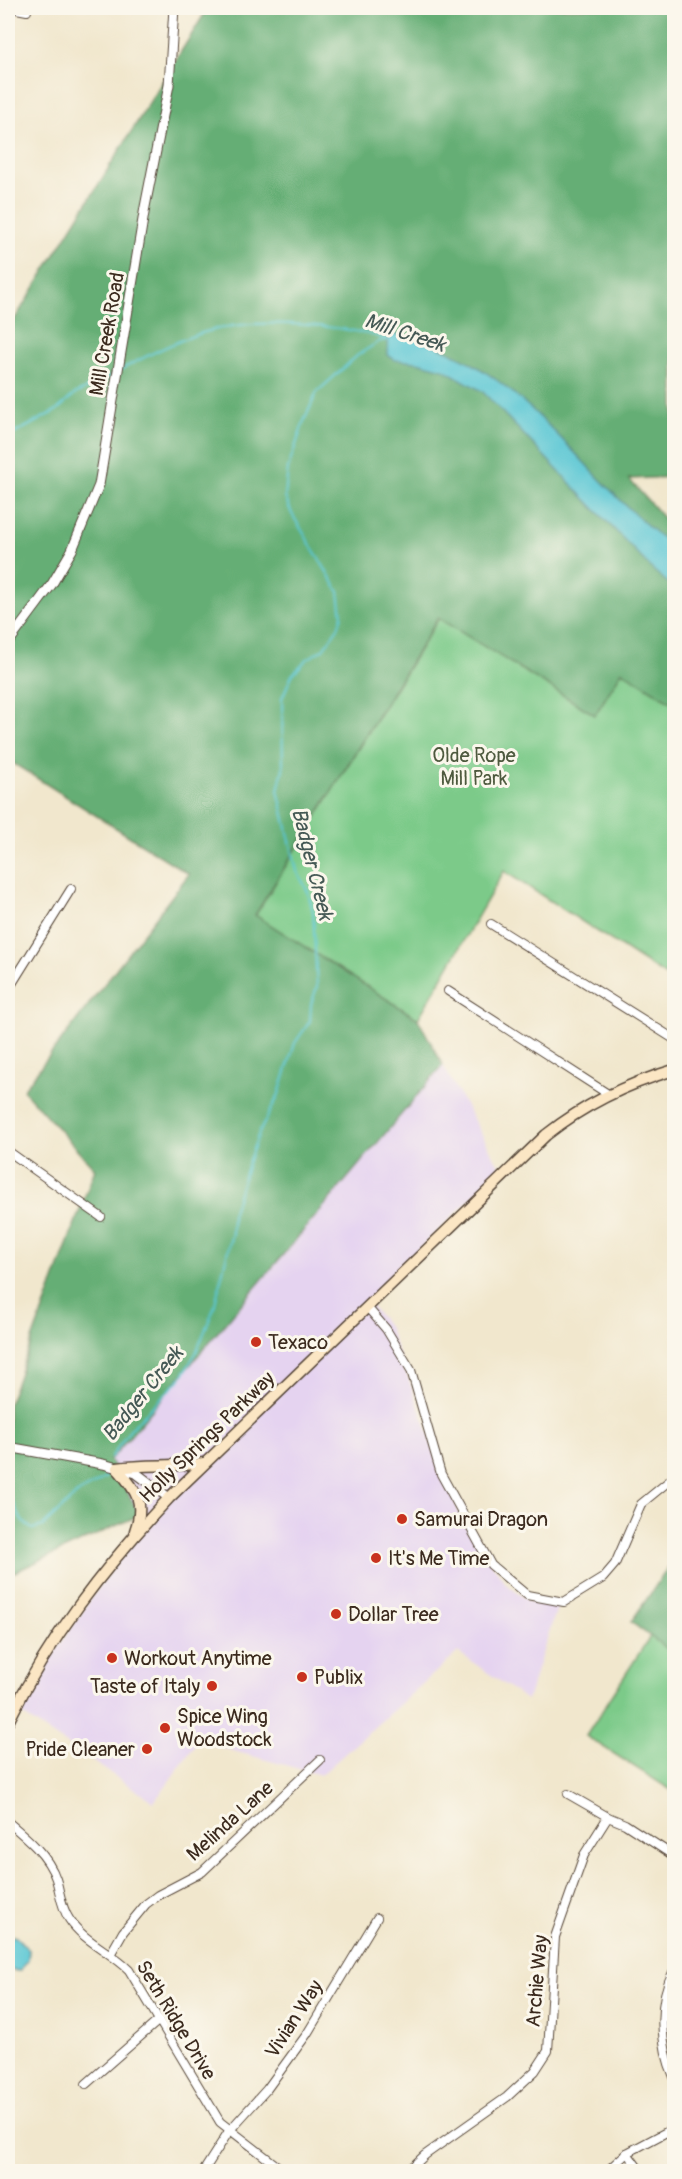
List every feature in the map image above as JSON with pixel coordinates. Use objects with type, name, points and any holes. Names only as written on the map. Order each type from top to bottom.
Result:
[{"type":"main road","name":"Holly Springs Parkway","points":[[8,1722],[68,1619],[133,1536],[169,1498],[533,1147],[564,1121],[608,1094],[675,1070]]},
{"type":"main road","points":[[117,1468],[144,1465],[170,1467],[205,1463]]},
{"type":"main road","points":[[117,1468],[138,1494],[139,1518],[133,1536]]},
{"type":"street","points":[[11,8],[27,11]]},
{"type":"street","name":"Mill Creek Road","points":[[8,643],[52,584],[72,550],[99,485],[122,358],[145,207],[169,85],[174,8]]},
{"type":"street","points":[[8,990],[71,889]]},
{"type":"street","points":[[491,924],[675,1039]]},
{"type":"street","points":[[448,991],[608,1094]]},
{"type":"street","points":[[8,1151],[101,1217]]},
{"type":"street","points":[[367,1307],[386,1329],[411,1371],[441,1474],[455,1502],[491,1565],[527,1595],[564,1602],[603,1578],[615,1564],[641,1504],[675,1477]]},
{"type":"street","points":[[8,1448],[117,1468],[145,1478],[169,1498]]},
{"type":"street","name":"Melinda Lane","points":[[111,1953],[123,1932],[146,1904],[158,1895],[202,1872],[320,1760]]},
{"type":"street","points":[[568,1794],[625,1824],[675,1856]]},
{"type":"street","name":"Archie Way","points":[[407,2172],[425,2155],[507,2097],[536,2071],[548,2051],[555,1938],[584,1855],[608,1817]]},
{"type":"street","name":"Seth Ridge Drive","points":[[8,1822],[26,1837],[50,1866],[63,1909],[75,1928],[111,1953],[129,1970],[209,2106],[229,2131],[285,2172]]},
{"type":"street","name":"Vivian Way","points":[[203,2172],[229,2131],[267,2089],[308,2034],[377,1918]]},
{"type":"street","points":[[675,1970],[663,2009],[663,2038],[675,2077]]},
{"type":"street","points":[[86,2084],[158,2021]]},
{"type":"street","points":[[606,2172],[627,2153],[675,2128]]},
{"type":"street","points":[[627,2153],[641,2172]]},
{"type":"shaded area","points":[[443,1065],[501,1169],[367,1300],[389,1328],[462,1521],[506,1584],[529,1601],[558,1605],[527,1700],[458,1652],[321,1775],[198,1741],[154,1802],[15,1710],[144,1522],[110,1460]]},
{"type":"green space","points":[[208,8],[674,8],[674,477],[629,479],[674,530],[674,704],[622,671],[595,715],[438,618],[255,915],[418,1019],[443,1065],[110,1460],[140,1515],[8,1575],[8,1405],[95,1169],[23,1090],[189,874],[8,760],[8,330]]},
{"type":"green space","name":"Olde Rope Mill Park","points":[[439,618],[595,715],[622,671],[674,704],[674,981],[504,871],[418,1019],[255,916]]},
{"type":"green space","points":[[674,1559],[674,1654],[631,1622]]},
{"type":"green space","points":[[674,1599],[674,1792],[586,1736]]},
{"type":"water","points":[[393,334],[437,346],[477,366],[512,392],[545,422],[640,519],[674,547],[674,588],[654,571],[482,391],[443,369],[417,362],[395,360],[388,355],[388,340]]},
{"type":"water","points":[[8,1935],[16,1937],[29,1950],[28,1960],[20,1971],[8,1970]]},
{"type":"waterway","name":"Mill Creek","points":[[120,370],[180,341],[205,332],[235,326],[302,325],[348,330],[386,339]]},
{"type":"waterway","name":"Badger Creek","points":[[111,1458],[131,1428],[181,1378],[196,1353],[214,1308],[232,1233],[232,1215],[249,1160],[259,1133],[279,1094],[295,1043],[310,1021],[311,1004],[317,987],[313,912],[308,892],[297,871],[278,790],[283,769],[282,698],[292,675],[306,660],[323,649],[338,628],[342,616],[339,592],[292,514],[285,497],[288,468],[304,421],[317,392],[358,355],[380,341],[388,340]]},
{"type":"waterway","name":"Mill Creek","points":[[8,437],[57,410],[75,394],[113,375]]},
{"type":"waterway","name":"Badger Creek","points":[[8,1494],[22,1521],[32,1529],[43,1526],[77,1494],[105,1478],[107,1473]]},
{"type":"place","name":"Texaco","points":[[256,1342]]},
{"type":"place","name":"Samurai Dragon","points":[[402,1519]]},
{"type":"place","name":"It's Me Time","points":[[376,1558]]},
{"type":"place","name":"Dollar Tree","points":[[336,1614]]},
{"type":"place","name":"Workout Anytime","points":[[112,1658]]},
{"type":"place","name":"Publix","points":[[302,1677]]},
{"type":"place","name":"Taste of Italy","points":[[212,1686]]},
{"type":"place","name":"Spice Wing Woodstock","points":[[165,1728]]},
{"type":"place","name":"Pride Cleaner","points":[[147,1749]]}]
